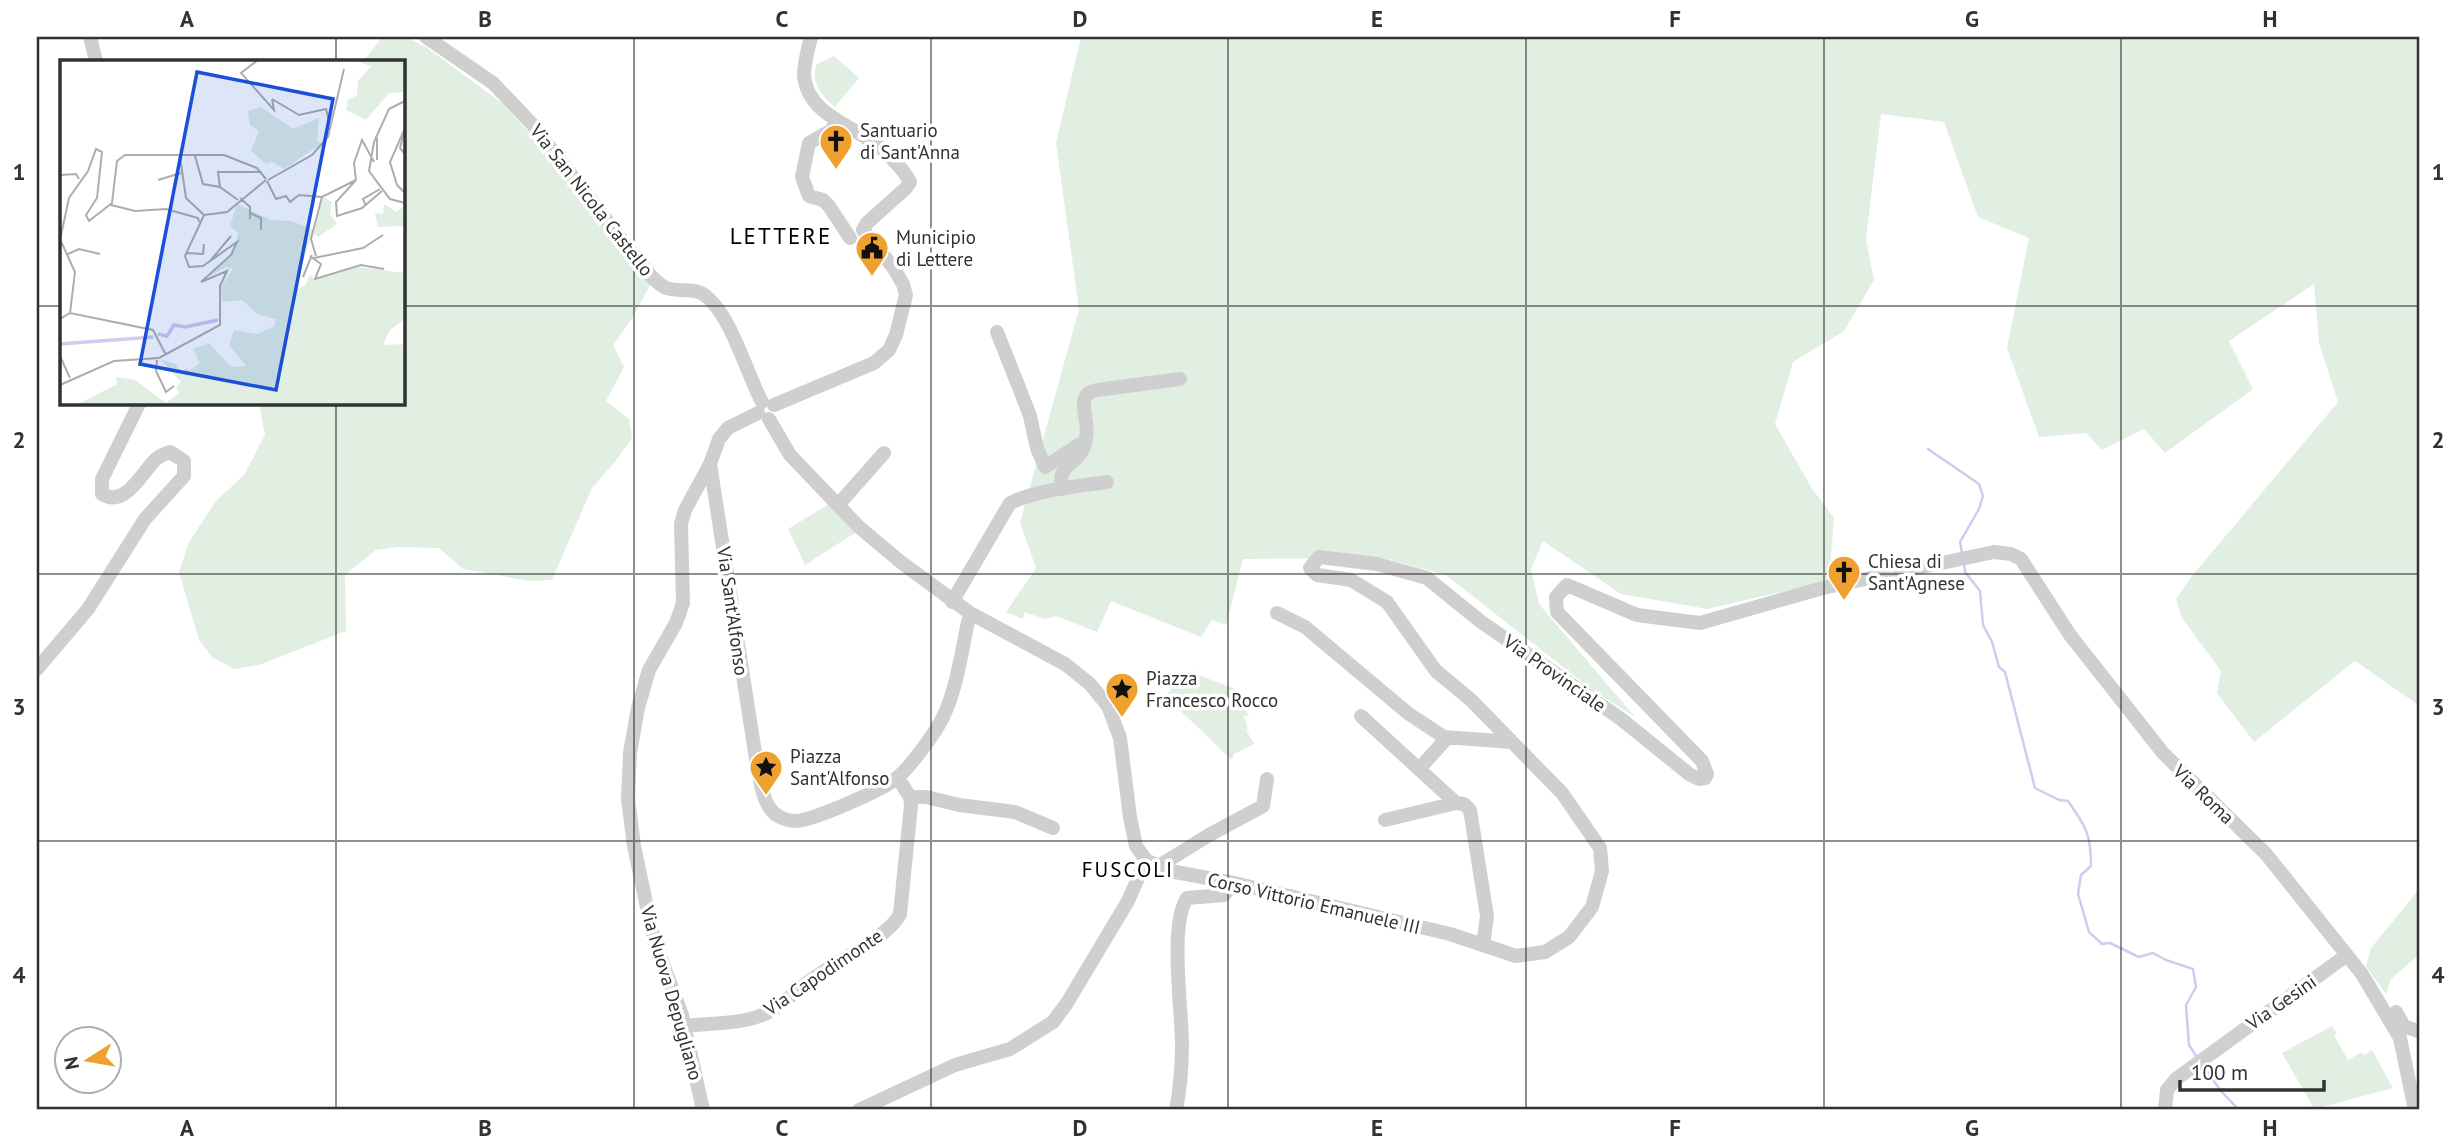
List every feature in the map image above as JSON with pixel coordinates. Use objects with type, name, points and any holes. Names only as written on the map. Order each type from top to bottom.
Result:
[{"type":"street","points":[[90,37],[96,60]]},
{"type":"street","name":"Via San Nicola Castello","points":[[426,37],[493,83],[524,115],[657,281],[668,288],[694,290],[706,296],[722,313],[766,410]]},
{"type":"street","points":[[811,37],[804,76],[808,91],[817,104],[837,122],[876,145],[906,173],[910,182],[863,230],[893,267],[906,295],[896,335],[889,349],[874,363],[766,410],[790,455],[838,505],[891,554],[952,602],[1042,654],[1065,664],[1090,684],[1108,706],[1120,738],[1136,846],[1153,863]]},
{"type":"street","points":[[837,122],[830,131],[809,143],[802,177],[810,196],[823,200],[850,238]]},
{"type":"street","points":[[996,332],[1030,416],[1037,448],[1045,467],[1084,441],[1088,434],[1083,402],[1084,396],[1089,392],[1180,379]]},
{"type":"street","points":[[37,669],[88,609],[145,519],[184,476],[184,461],[170,452],[157,458],[125,495],[116,498],[102,495],[102,479],[139,404]]},
{"type":"street","name":"Via Nuova Depugliano","points":[[704,1110],[685,1026],[654,940],[634,846],[628,799],[631,753],[649,670],[676,623],[682,603],[681,524],[685,510],[710,464],[719,439],[728,428],[766,410]]},
{"type":"street","points":[[1062,489],[1061,476],[1084,448],[1084,441]]},
{"type":"street","points":[[838,505],[884,453]]},
{"type":"street","name":"Via Sant'Alfonso","points":[[710,464],[756,759],[764,795],[772,811],[780,817],[795,821],[808,819],[855,800],[898,778]]},
{"type":"street","points":[[952,602],[1010,503],[1022,497],[1107,482]]},
{"type":"street","name":"Via Roma","points":[[1934,565],[1994,552],[2011,554],[2021,559],[2070,635],[2163,753],[2266,854],[2347,955],[2382,1005],[2400,1038],[2415,1110]]},
{"type":"street","name":"Via Provinciale","points":[[1545,952],[1569,937],[1592,907],[1602,871],[1600,848],[1562,793],[1471,700],[1436,671],[1387,602],[1351,580],[1317,575],[1310,568],[1319,557],[1377,564],[1427,578],[1479,621],[1621,719],[1689,774],[1699,779],[1705,778],[1707,774],[1702,761],[1557,612],[1556,597],[1567,585],[1637,615],[1700,623],[1822,588],[1934,565]]},
{"type":"street","points":[[970,613],[943,717],[898,778],[910,797],[926,797],[1015,813],[1053,828]]},
{"type":"street","points":[[1277,613],[1305,627],[1409,714],[1447,738],[1512,742]]},
{"type":"street","points":[[1361,716],[1456,803]]},
{"type":"street","points":[[1419,769],[1447,738]]},
{"type":"street","points":[[859,1110],[891,1104],[955,1065],[1010,1049],[1053,1021],[1067,1003],[1153,863],[1263,806],[1267,779]]},
{"type":"street","name":"Via Capodimonte","points":[[685,1026],[758,1017],[778,1008],[805,984],[896,921],[900,914],[910,797]]},
{"type":"street","points":[[1385,820],[1456,803],[1464,804],[1470,810],[1487,916],[1483,945]]},
{"type":"street","name":"Corso Vittorio Emanuele III","points":[[1153,863],[1170,871],[1234,883],[1450,934],[1516,956],[1545,952]]},
{"type":"street","points":[[1176,1110],[1182,1047],[1178,966],[1181,911],[1187,898],[1224,895],[1234,883]]},
{"type":"street","name":"Via Gesini","points":[[2165,1110],[2167,1090],[2176,1079],[2347,955]]},
{"type":"street","points":[[2382,1005],[2392,1004],[2404,1026],[2420,1032]]},
{"type":"green space","points":[[382,37],[406,37],[426,47],[503,104],[541,146],[650,285],[633,317],[613,345],[624,367],[606,401],[629,419],[632,438],[592,488],[552,580],[529,581],[463,569],[439,548],[398,547],[376,550],[345,575],[346,631],[259,665],[234,669],[212,657],[199,640],[179,572],[189,542],[216,501],[244,475],[265,435],[259,404],[404,404],[404,60],[365,60]]},
{"type":"green space","points":[[1081,37],[2420,37],[2420,706],[2355,661],[2254,742],[2217,693],[2221,671],[2182,618],[2176,599],[2192,576],[2338,402],[2319,343],[2314,284],[2229,341],[2253,389],[2165,453],[2144,429],[2102,450],[2086,433],[2039,437],[2007,348],[2029,238],[1978,217],[1944,122],[1881,114],[1866,239],[1874,280],[1844,331],[1793,362],[1775,424],[1811,487],[1834,518],[1829,581],[1707,609],[1621,594],[1543,541],[1531,569],[1539,604],[1635,717],[1591,689],[1446,575],[1383,558],[1243,559],[1226,625],[1212,620],[1201,637],[1111,601],[1097,632],[1056,616],[1045,619],[1024,612],[1023,619],[1006,612],[1036,568],[1020,523],[1079,309],[1056,143]]},
{"type":"green space","points":[[834,56],[859,78],[835,107],[821,93],[815,77],[817,64]]},
{"type":"green space","points":[[829,504],[855,533],[805,565],[788,529]]},
{"type":"green space","points":[[1195,671],[1196,674],[1235,689],[1249,716],[1244,715],[1248,729],[1246,730],[1254,744],[1234,754],[1232,760],[1165,696],[1183,675]]},
{"type":"green space","points":[[2420,888],[2420,954],[2391,979],[2386,994],[2366,966],[2371,948]]},
{"type":"green space","points":[[2332,1026],[2337,1034],[2334,1036],[2348,1060],[2372,1050],[2393,1088],[2318,1108],[2313,1107],[2282,1053]]},
{"type":"waterway","points":[[1928,449],[1979,484],[1983,496],[1979,509],[1960,542],[1962,553]]},
{"type":"waterway","points":[[1964,563],[1965,572],[1980,591],[1983,625],[1992,642],[1999,667],[2005,672],[2035,788],[2059,800],[2068,801],[2086,831],[2091,866],[2081,875],[2078,894],[2089,932],[2102,944],[2110,943],[2139,957],[2153,953],[2193,969],[2196,987],[2186,1005],[2189,1045],[2198,1059]]},
{"type":"waterway","points":[[2204,1067],[2239,1110]]},
{"type":"place","name":"Santuario di Sant'Anna","points":[[836,171]]},
{"type":"place","name":"Municipio di Lettere","points":[[872,278]]},
{"type":"place","name":"Chiesa di Sant'Agnese","points":[[1844,602]]},
{"type":"place","name":"Piazza Francesco Rocco","points":[[1122,719]]},
{"type":"place","name":"Piazza Sant'Alfonso","points":[[766,797]]},
{"type":"district","name":"LETTERE","points":[[781,236]]},
{"type":"district","name":"FUSCOLI","points":[[1128,870]]}]
